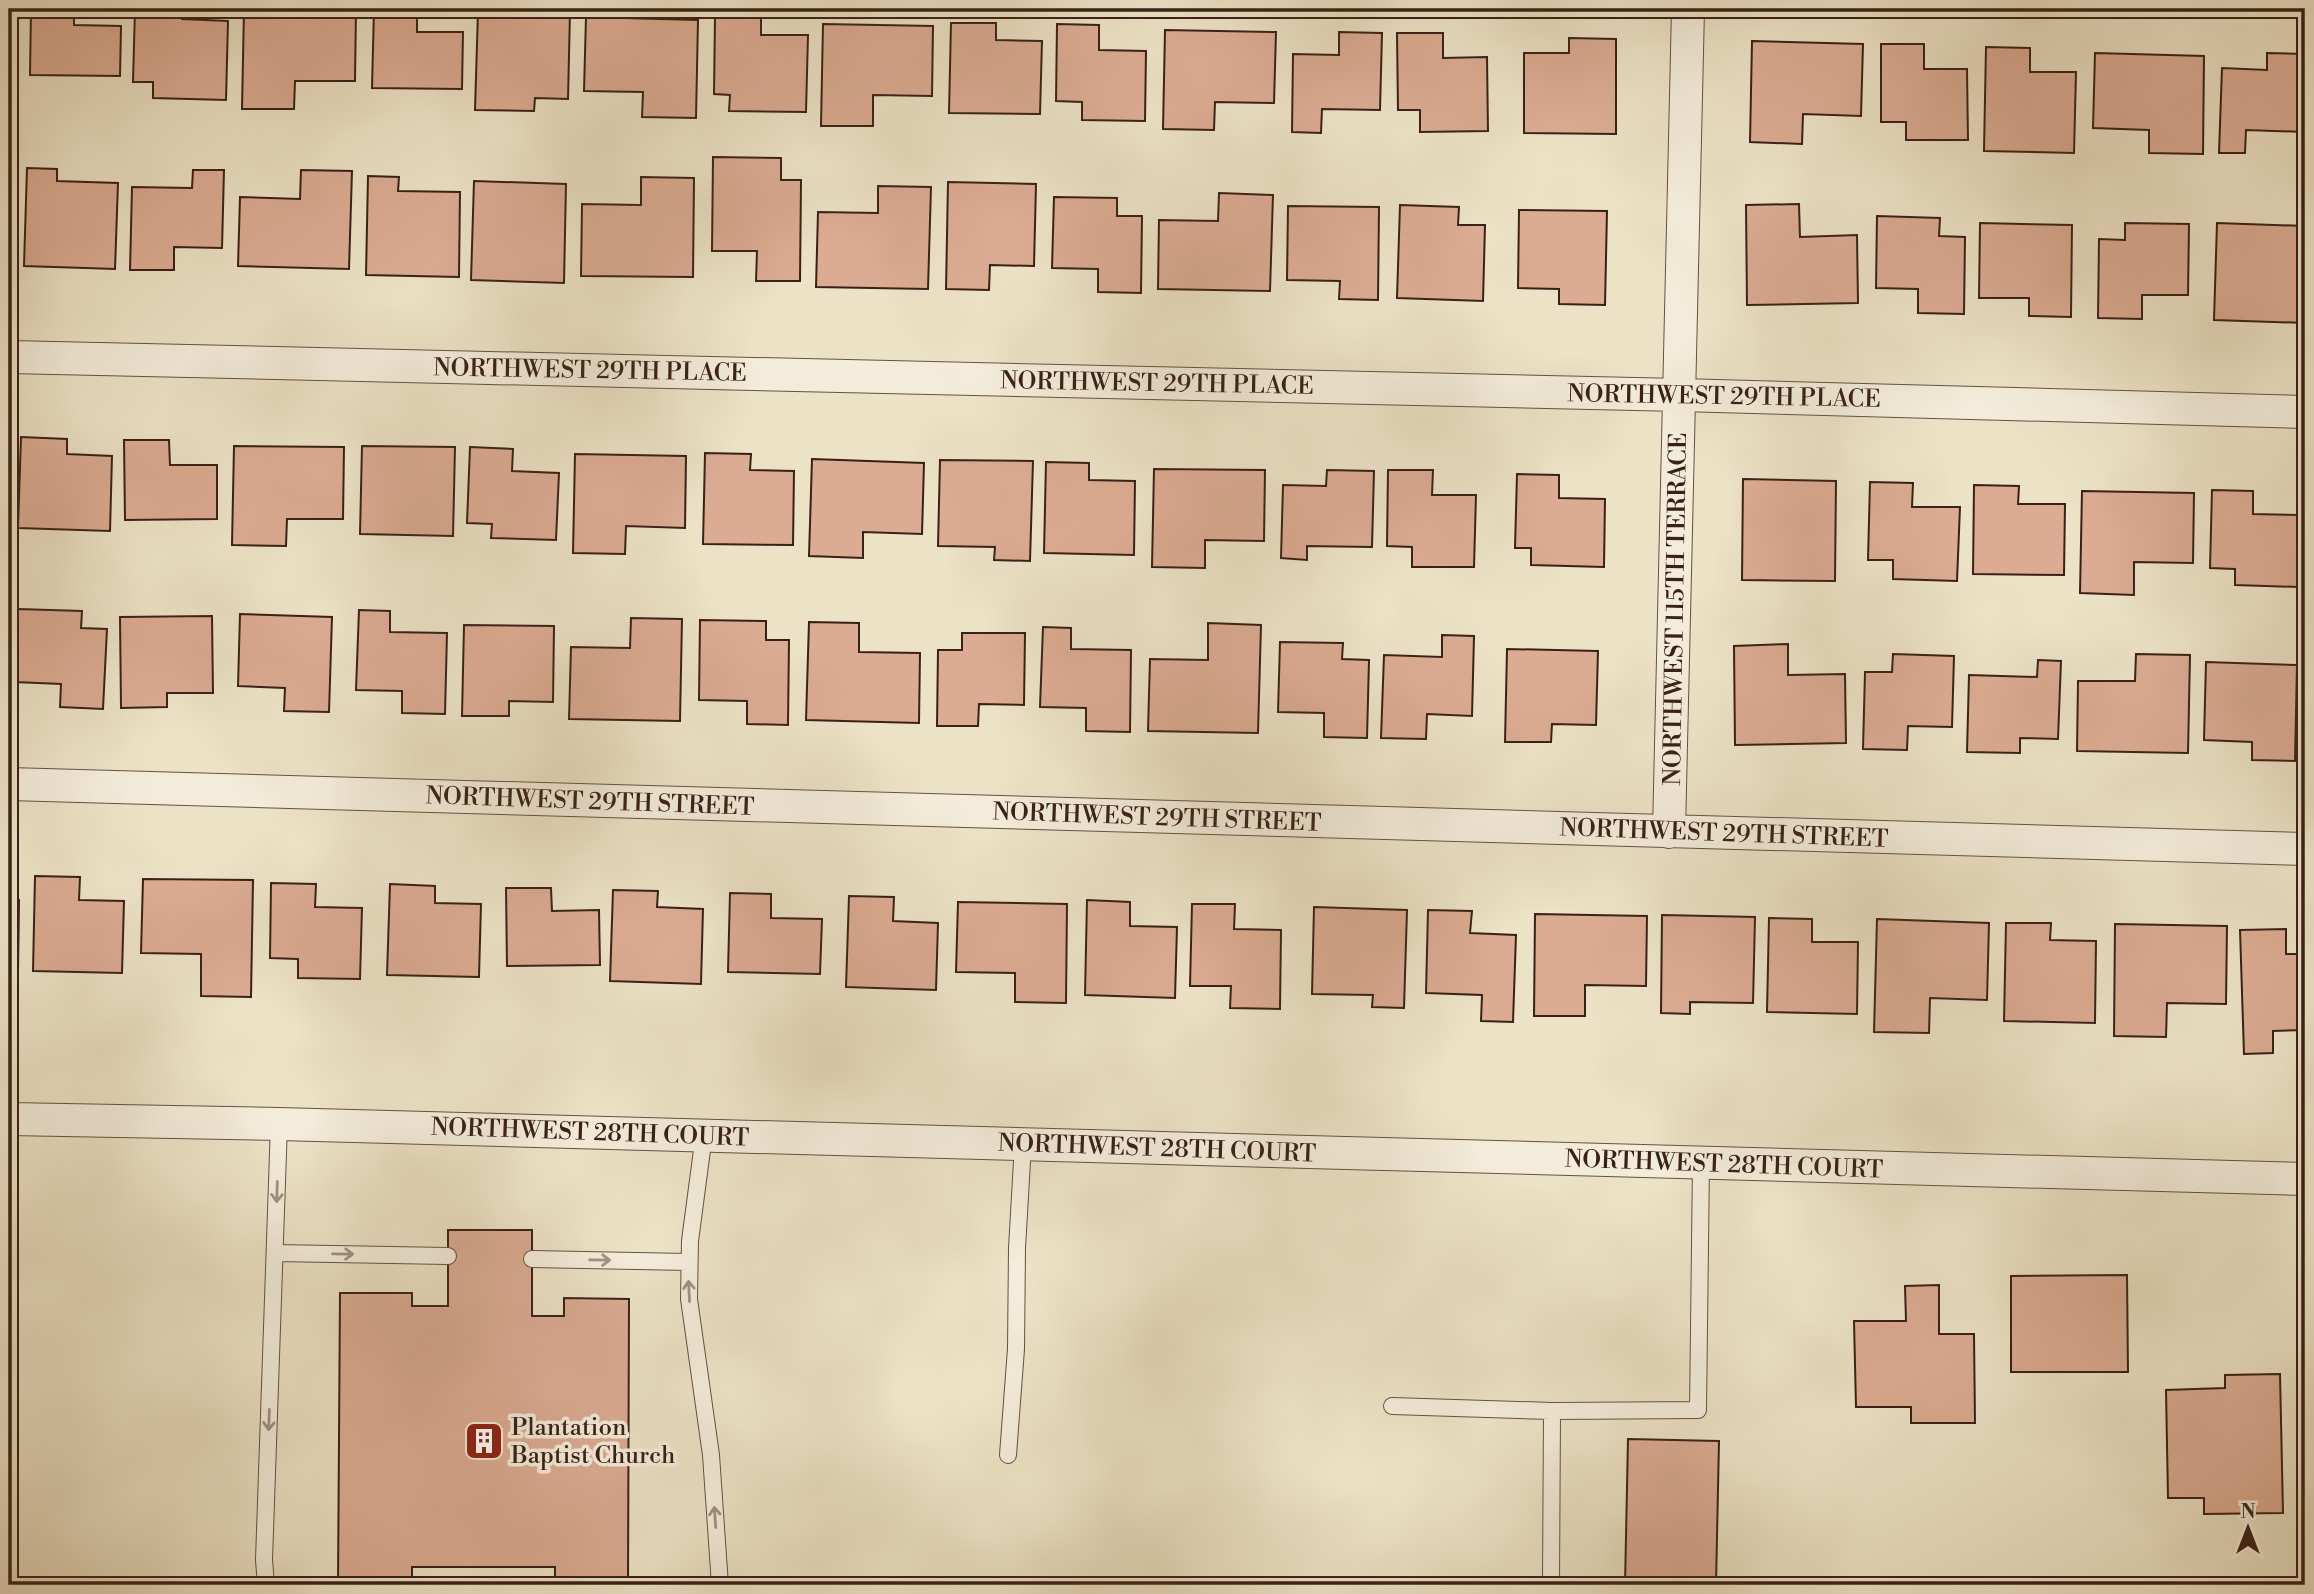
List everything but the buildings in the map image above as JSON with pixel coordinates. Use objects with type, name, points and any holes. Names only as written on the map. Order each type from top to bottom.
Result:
[{"type":"street","name":"NORTHWEST 115TH TERRACE","points":[[1669,832],[1688,9]]},
{"type":"street","name":"NORTHWEST 29TH PLACE","points":[[9,357],[2305,412]]},
{"type":"street","name":"NORTHWEST 29TH STREET","points":[[9,784],[2305,849]]},
{"type":"street","name":"NORTHWEST 28TH COURT","points":[[9,1119],[704,1135],[2305,1179]]},
{"type":"lane","points":[[266,1585],[264,1560],[279,1124]]},
{"type":"lane","points":[[704,1135],[688,1262],[689,1299],[711,1455],[720,1585]]},
{"type":"lane","points":[[1008,1455],[1016,1349],[1017,1248],[1023,1144]]},
{"type":"lane","points":[[1392,1406],[1698,1410],[1702,1163]]},
{"type":"lane","points":[[275,1253],[448,1256]]},
{"type":"lane","points":[[532,1259],[688,1262]]},
{"type":"lane","points":[[1551,1585],[1552,1410]]},
{"type":"place","name":"Plantation Baptist Church","points":[[484,1441]]}]
